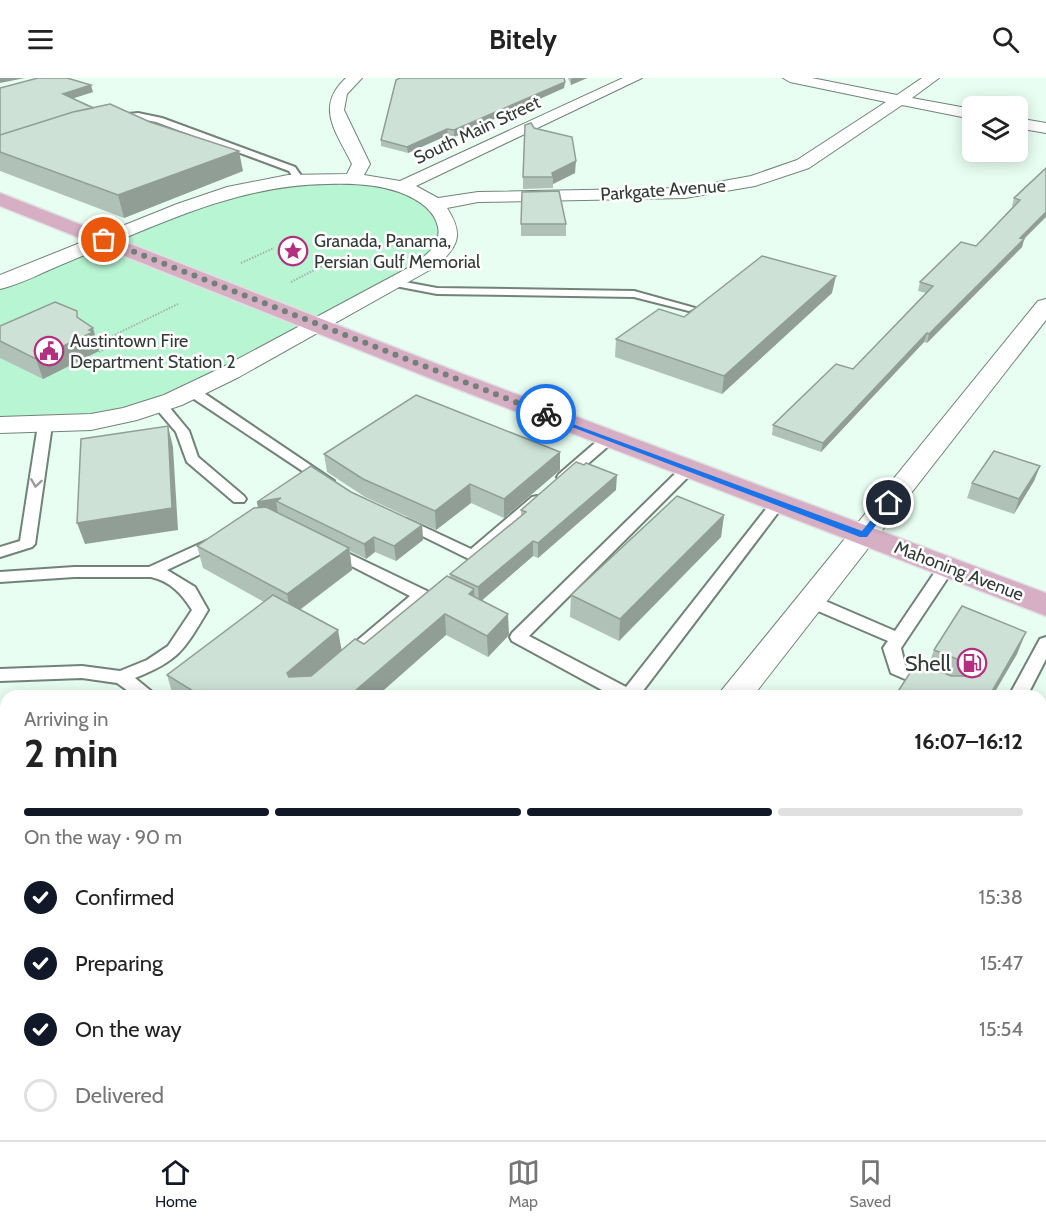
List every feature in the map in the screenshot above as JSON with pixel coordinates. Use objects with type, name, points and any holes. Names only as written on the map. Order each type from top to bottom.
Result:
[{"type":"main road","name":"Mahoning Avenue","points":[[0,199],[608,439],[1046,605]]},
{"type":"street","points":[[353,179],[361,164],[337,116],[336,107],[343,89],[355,78]]},
{"type":"street","name":"South Main Street","points":[[402,187],[635,78]]},
{"type":"street","points":[[790,78],[962,112]]},
{"type":"street","name":"Parkgate Avenue","points":[[436,204],[478,197],[669,194],[755,181],[803,164],[932,78]]},
{"type":"street","points":[[1028,125],[1046,128]]},
{"type":"street","points":[[0,282],[218,194],[266,183],[353,179],[402,187],[436,204],[448,225],[447,242],[429,262],[193,392],[159,405],[91,422],[0,425]]},
{"type":"street","points":[[739,690],[1046,306]]},
{"type":"lane","points":[[105,118],[138,115],[159,120],[292,169],[299,180]]},
{"type":"lane","points":[[394,283],[437,291],[634,294],[689,308]]},
{"type":"lane","points":[[193,392],[340,489]]},
{"type":"lane","points":[[159,405],[182,431],[192,459],[239,499]]},
{"type":"lane","points":[[0,552],[27,544],[45,425]]},
{"type":"lane","points":[[390,517],[473,556],[608,439]]},
{"type":"lane","points":[[618,690],[518,638],[688,469]]},
{"type":"lane","points":[[634,690],[778,503]]},
{"type":"lane","points":[[151,572],[233,534]]},
{"type":"lane","points":[[315,542],[421,595],[336,667]]},
{"type":"lane","points":[[947,567],[892,648],[897,669],[947,690]]},
{"type":"lane","points":[[0,577],[74,572],[151,572],[165,575],[189,591],[200,610],[174,650],[153,664],[121,677]]},
{"type":"lane","points":[[810,601],[898,639]]},
{"type":"lane","points":[[1021,690],[1046,643]]},
{"type":"lane","points":[[0,675],[82,672],[121,677],[139,690]]},
{"type":"path","points":[[241,263],[274,248]]},
{"type":"path","points":[[291,282],[322,266]]},
{"type":"path","points":[[99,351],[116,343],[105,339],[178,304]]},
{"type":"green space","points":[[328,179],[402,187],[446,220],[439,254],[148,409],[0,425],[0,283],[198,202]]},
{"type":"building","points":[[38,78],[67,78],[91,85],[63,94],[93,108],[0,135],[0,88]]},
{"type":"building","points":[[400,78],[564,78],[565,82],[454,130],[447,129],[407,147],[381,140],[396,80]]},
{"type":"building","points":[[110,104],[150,122],[239,151],[118,195],[0,152],[0,135],[73,112]]},
{"type":"building","points":[[531,123],[534,128],[572,137],[576,161],[552,173],[553,177],[523,177],[525,125]]},
{"type":"building","points":[[1046,168],[1046,212],[1020,238],[1024,239],[929,334],[927,333],[823,443],[773,425],[836,364],[853,369],[933,286],[920,282],[961,242],[976,246],[1020,200],[1014,198]]},
{"type":"building","points":[[559,191],[566,224],[521,224],[522,192]]},
{"type":"building","points":[[762,256],[836,276],[724,376],[616,339],[659,309],[684,317]]},
{"type":"building","points":[[55,302],[77,311],[77,317],[93,328],[89,330],[93,332],[36,359],[0,341],[0,326]]},
{"type":"building","points":[[416,395],[560,452],[504,499],[470,484],[435,511],[363,479],[324,454]]},
{"type":"building","points":[[168,426],[172,508],[77,523],[81,439]]},
{"type":"building","points":[[994,451],[1040,466],[1019,499],[972,483]]},
{"type":"building","points":[[576,462],[584,465],[586,463],[617,475],[538,543],[533,541],[478,587],[450,574],[526,512],[521,510]]},
{"type":"building","points":[[311,466],[351,492],[422,525],[394,546],[374,537],[364,544],[276,501],[281,498],[257,502]]},
{"type":"building","points":[[677,496],[724,515],[620,619],[571,595]]},
{"type":"building","points":[[266,507],[349,548],[287,594],[197,546],[254,508]]},
{"type":"building","points":[[447,576],[474,589],[469,594],[508,614],[487,636],[445,614],[356,690],[191,690],[167,675],[273,595],[338,630],[287,673],[289,677],[311,676],[355,639],[364,644]]},
{"type":"building","points":[[962,606],[1026,632],[993,690],[899,690],[917,662],[951,676],[980,676],[977,667],[934,650]]},
{"type":"way so far","points":[[104,240],[546,414]]},
{"type":"place","name":"Granada, Panama, Persian Gulf Memorial","points":[[293,251]]},
{"type":"place","name":"Austintown Fire Department Station 2","points":[[49,351]]},
{"type":"place","name":"Shell","points":[[972,663]]},
{"type":"route","points":[[546,414],[863,535],[889,503]]}]
